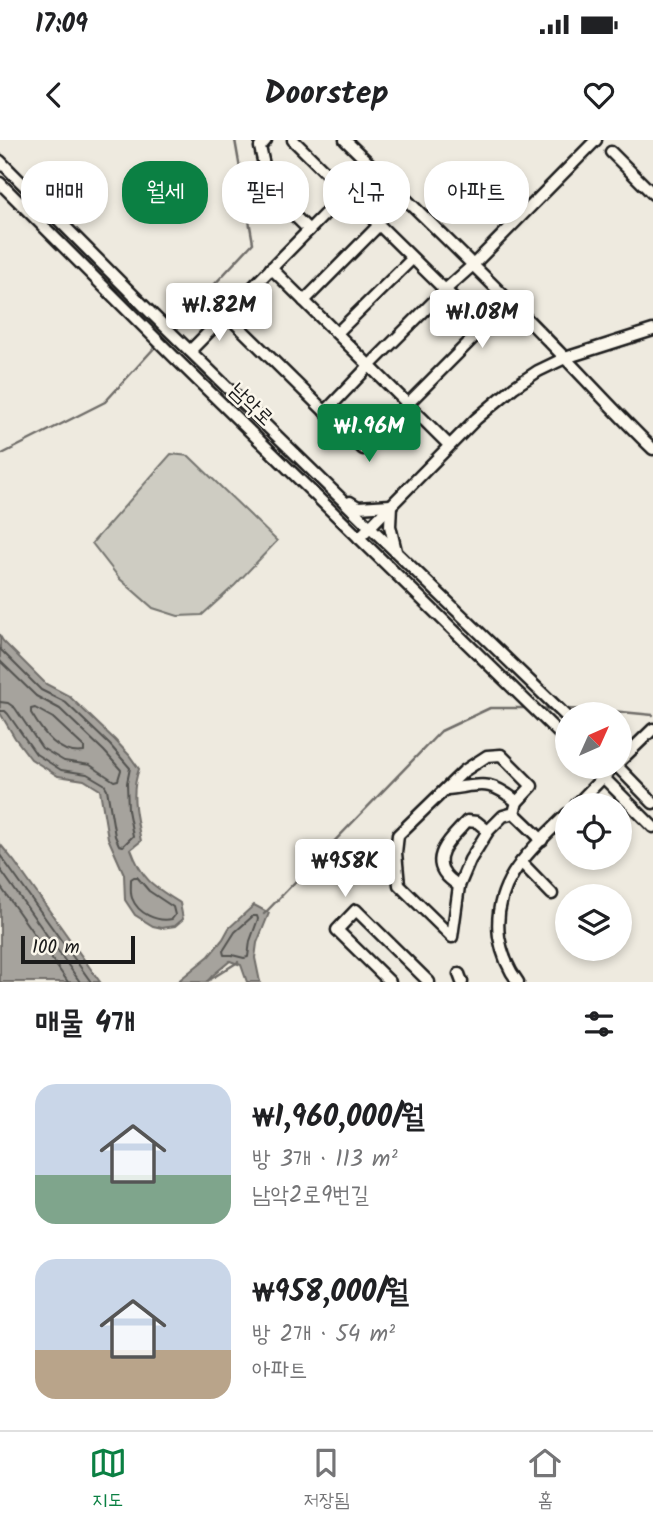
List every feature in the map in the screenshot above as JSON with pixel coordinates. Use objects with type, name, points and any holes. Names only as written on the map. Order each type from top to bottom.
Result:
[{"type":"street","points":[[266,140],[260,147],[270,192],[309,230]]},
{"type":"street","points":[[293,140],[323,170]]},
{"type":"street","points":[[345,140],[367,161]]},
{"type":"street","points":[[325,412],[596,140]]},
{"type":"street","points":[[611,152],[653,194]]},
{"type":"street","name":"남악로","points":[[0,161],[150,312],[555,705]]},
{"type":"street","name":"남악로","points":[[0,183],[555,730]]},
{"type":"street","points":[[410,203],[653,449]]},
{"type":"street","points":[[188,348],[226,314],[323,215]]},
{"type":"street","points":[[226,314],[363,449],[477,334],[477,320],[379,225],[304,301]]},
{"type":"street","points":[[337,333],[412,258]]},
{"type":"street","points":[[271,268],[449,445]]},
{"type":"street","points":[[359,538],[449,445],[514,387],[565,358],[653,330]]},
{"type":"street","points":[[339,497],[358,507],[391,505]]},
{"type":"street","points":[[391,505],[390,526],[396,551]]},
{"type":"street","points":[[632,749],[653,729]]},
{"type":"street","points":[[501,755],[532,786],[517,802],[514,813],[502,816],[488,831],[470,860],[459,886],[452,937],[399,885],[396,853],[398,835],[464,771],[487,756],[501,755]]},
{"type":"street","points":[[588,793],[601,779]]},
{"type":"street","points":[[605,779],[653,827]]},
{"type":"street","points":[[628,779],[653,803]]},
{"type":"street","points":[[445,789],[474,784],[494,786],[517,802]]},
{"type":"street","points":[[514,813],[542,840]]},
{"type":"street","points":[[459,886],[445,874],[439,863],[442,850],[467,821],[477,822],[488,831]]},
{"type":"street","points":[[518,982],[504,957],[498,913],[505,887],[521,862],[555,826]]},
{"type":"street","points":[[521,862],[552,894]]},
{"type":"street","points":[[390,982],[337,930],[356,910],[429,982]]},
{"type":"shaded area","points":[[171,454],[189,456],[277,541],[202,615],[178,616],[153,608],[120,579],[92,543]]},
{"type":"water","points":[[0,636],[46,684],[69,696],[115,740],[139,769],[134,796],[141,841],[131,849],[144,875],[162,892],[180,903],[183,919],[175,926],[153,926],[135,915],[125,900],[124,874],[108,838],[100,790],[84,780],[58,776],[31,759],[15,738],[0,713]]},
{"type":"water","points":[[0,844],[14,861],[100,982],[0,982]]},
{"type":"water","points":[[254,905],[269,913],[257,943],[255,958],[260,982],[247,982],[241,965],[230,961],[207,982],[177,982],[209,956],[229,928]]},
{"type":"waterway","points":[[172,330],[253,243],[235,140]]},
{"type":"waterway","points":[[0,455],[105,402],[157,345]]},
{"type":"waterway","points":[[264,914],[441,731],[490,708],[528,708]]},
{"type":"waterway","points":[[538,708],[552,709]]},
{"type":"waterway","points":[[632,713],[653,715]]},
{"type":"waterway","points":[[206,982],[238,962]]}]
